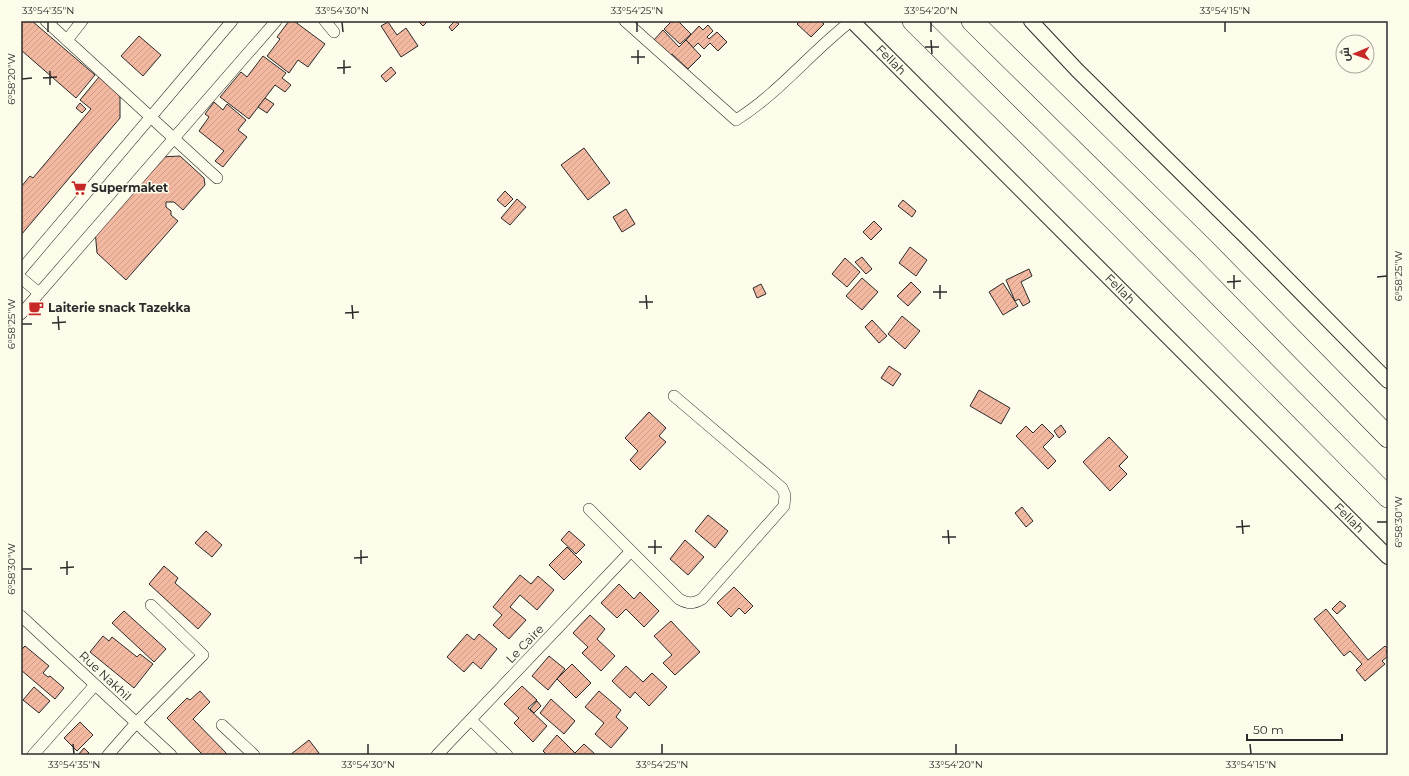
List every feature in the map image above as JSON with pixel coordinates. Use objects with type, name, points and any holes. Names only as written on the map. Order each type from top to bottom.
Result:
[{"type":"highway","points":[[913,21],[1118,224],[1388,497]]},
{"type":"highway","points":[[972,21],[1204,249],[1388,437]]},
{"type":"street","points":[[46,21],[217,178]]},
{"type":"street","points":[[67,40],[82,21]]},
{"type":"street","points":[[21,270],[232,21]]},
{"type":"street","points":[[21,314],[276,21]]},
{"type":"street","points":[[325,21],[334,32]]},
{"type":"street","points":[[625,21],[736,120],[765,99],[820,47],[851,21]]},
{"type":"street","name":"Fellah","points":[[851,21],[1388,556]]},
{"type":"street","points":[[1031,21],[1077,70],[1253,244],[1388,381]]},
{"type":"street","points":[[21,278],[39,293]]},
{"type":"street","points":[[589,509],[679,599],[690,604],[702,599],[784,506],[785,495],[782,488],[674,396]]},
{"type":"street","name":"Le Caire","points":[[437,755],[631,551]]},
{"type":"street","points":[[108,755],[136,723],[203,655],[151,605]]},
{"type":"street","name":"Rue Nakhil","points":[[23,621],[96,685],[171,755]]},
{"type":"street","points":[[33,755],[96,685]]},
{"type":"street","points":[[471,720],[507,755]]},
{"type":"street","points":[[222,725],[254,755]]},
{"type":"building","points":[[21,21],[32,21],[95,75],[76,98],[21,50]]},
{"type":"building","points":[[289,21],[294,21],[325,44],[308,67],[298,60],[289,73],[267,56],[280,39],[277,37]]},
{"type":"building","points":[[418,21],[426,21],[427,22],[423,26]]},
{"type":"building","points":[[455,21],[459,24],[452,31],[449,27]]},
{"type":"building","points":[[672,21],[678,21],[691,34],[680,44],[664,29]]},
{"type":"building","points":[[800,21],[821,21],[824,24],[811,37],[797,24]]},
{"type":"building","points":[[388,22],[397,35],[406,28],[418,46],[401,57],[381,26]]},
{"type":"building","points":[[708,25],[713,31],[707,37],[709,39],[717,32],[727,42],[718,51],[710,43],[704,49],[698,43],[693,48],[686,40],[699,26],[703,30]]},
{"type":"building","points":[[663,30],[679,47],[686,40],[701,56],[688,69],[672,54],[669,57],[653,41]]},
{"type":"building","points":[[139,36],[161,55],[143,76],[121,56]]},
{"type":"building","points":[[263,56],[286,73],[282,78],[291,85],[285,92],[275,85],[249,119],[220,97],[241,72],[247,77]]},
{"type":"building","points":[[391,67],[396,73],[386,82],[381,76]]},
{"type":"building","points":[[99,77],[120,95],[120,118],[21,235],[21,187],[30,176],[33,178],[91,109],[80,100]]},
{"type":"building","points":[[265,98],[274,104],[267,113],[258,107]]},
{"type":"building","points":[[214,102],[223,110],[227,104],[246,120],[238,130],[247,137],[223,167],[215,161],[224,151],[199,131],[209,117],[205,114]]},
{"type":"building","points":[[80,103],[86,109],[82,113],[76,108]]},
{"type":"building","points":[[584,148],[610,183],[588,200],[561,165]]},
{"type":"building","points":[[180,156],[204,178],[205,185],[183,210],[174,202],[166,202],[166,207],[171,211],[171,215],[178,221],[126,280],[97,253],[95,230],[160,157]]},
{"type":"building","points":[[505,191],[513,199],[505,207],[497,200]]},
{"type":"building","points":[[517,199],[526,207],[510,225],[501,218]]},
{"type":"building","points":[[903,200],[916,211],[912,217],[898,206]]},
{"type":"building","points":[[626,209],[635,224],[622,232],[613,217]]},
{"type":"building","points":[[874,221],[882,229],[871,240],[863,232]]},
{"type":"building","points":[[910,247],[927,260],[916,276],[899,263]]},
{"type":"building","points":[[862,257],[872,269],[866,274],[855,262]]},
{"type":"building","points":[[845,258],[860,272],[847,287],[832,274]]},
{"type":"building","points":[[1029,269],[1032,276],[1021,282],[1030,302],[1023,306],[1019,299],[1015,301],[1006,280]]},
{"type":"building","points":[[862,278],[878,292],[862,310],[846,296]]},
{"type":"building","points":[[911,282],[921,292],[908,306],[897,296]]},
{"type":"building","points":[[1003,283],[1018,306],[1003,315],[989,292]]},
{"type":"building","points":[[761,284],[766,294],[757,298],[753,288]]},
{"type":"building","points":[[902,316],[920,331],[905,349],[888,334]]},
{"type":"building","points":[[872,320],[887,336],[879,343],[865,327]]},
{"type":"building","points":[[889,366],[901,374],[893,386],[881,378]]},
{"type":"building","points":[[979,390],[1010,408],[1001,424],[970,406]]},
{"type":"building","points":[[649,412],[666,428],[659,436],[666,442],[640,470],[630,460],[638,451],[625,438]]},
{"type":"building","points":[[1042,424],[1054,436],[1043,447],[1056,461],[1048,469],[1016,436],[1026,426],[1033,433]]},
{"type":"building","points":[[1061,425],[1066,432],[1059,438],[1054,431]]},
{"type":"building","points":[[1109,437],[1128,457],[1119,466],[1127,474],[1110,491],[1083,462]]},
{"type":"building","points":[[1022,507],[1033,521],[1026,527],[1015,513]]},
{"type":"building","points":[[708,515],[728,531],[715,548],[695,531]]},
{"type":"building","points":[[206,531],[222,545],[212,557],[195,543]]},
{"type":"building","points":[[569,531],[585,545],[576,554],[561,540]]},
{"type":"building","points":[[685,540],[704,557],[688,575],[670,559]]},
{"type":"building","points":[[567,547],[582,562],[564,580],[549,565]]},
{"type":"building","points":[[164,566],[178,578],[175,583],[211,614],[198,629],[149,584]]},
{"type":"building","points":[[520,575],[531,584],[538,576],[554,590],[537,610],[520,595],[510,607],[526,620],[509,639],[493,625],[502,615],[493,607]]},
{"type":"building","points":[[619,584],[634,599],[640,592],[659,611],[644,627],[626,609],[617,618],[601,603]]},
{"type":"building","points":[[734,587],[753,606],[745,614],[739,608],[731,617],[717,603]]},
{"type":"building","points":[[1340,601],[1346,606],[1337,614],[1332,609]]},
{"type":"building","points":[[1326,609],[1368,660],[1385,646],[1388,649],[1386,651],[1388,656],[1382,661],[1385,664],[1365,681],[1356,670],[1362,664],[1350,651],[1344,656],[1314,619]]},
{"type":"building","points":[[124,611],[166,649],[154,662],[112,623]]},
{"type":"building","points":[[590,615],[605,629],[597,639],[615,656],[601,671],[582,653],[588,647],[573,633]]},
{"type":"building","points":[[671,621],[700,652],[675,675],[663,663],[672,655],[654,636]]},
{"type":"building","points":[[467,634],[474,640],[479,634],[497,649],[481,669],[473,662],[464,672],[447,657]]},
{"type":"building","points":[[103,636],[109,641],[112,637],[137,657],[140,654],[153,664],[134,688],[90,652]]},
{"type":"building","points":[[25,646],[49,666],[43,673],[48,677],[50,676],[64,688],[55,699],[21,670],[21,650]]},
{"type":"building","points":[[549,656],[565,669],[548,690],[532,676]]},
{"type":"building","points":[[572,664],[591,683],[576,698],[557,679]]},
{"type":"building","points":[[626,666],[643,682],[652,673],[667,687],[649,706],[635,692],[630,698],[612,681]]},
{"type":"building","points":[[522,686],[537,700],[528,708],[547,726],[533,742],[514,723],[519,718],[504,704]]},
{"type":"building","points":[[34,687],[50,701],[39,713],[23,700]]},
{"type":"building","points":[[200,691],[210,702],[193,719],[228,755],[203,755],[167,718],[187,698],[190,700]]},
{"type":"building","points":[[599,691],[621,710],[616,717],[628,728],[611,748],[595,734],[604,723],[585,707]]},
{"type":"building","points":[[551,699],[575,721],[564,734],[540,713]]},
{"type":"building","points":[[537,701],[541,706],[534,713],[530,709]]},
{"type":"building","points":[[80,722],[93,735],[77,751],[64,738]]},
{"type":"building","points":[[557,735],[575,753],[584,744],[596,755],[547,755],[543,751]]},
{"type":"building","points":[[309,740],[319,753],[316,755],[290,755]]},
{"type":"building","points":[[84,748],[89,753],[87,755],[78,755]]},
{"type":"place","name":"Supermaket","points":[[79,188]]},
{"type":"place","name":"Laiterie snack Tazekka","points":[[36,308]]}]
